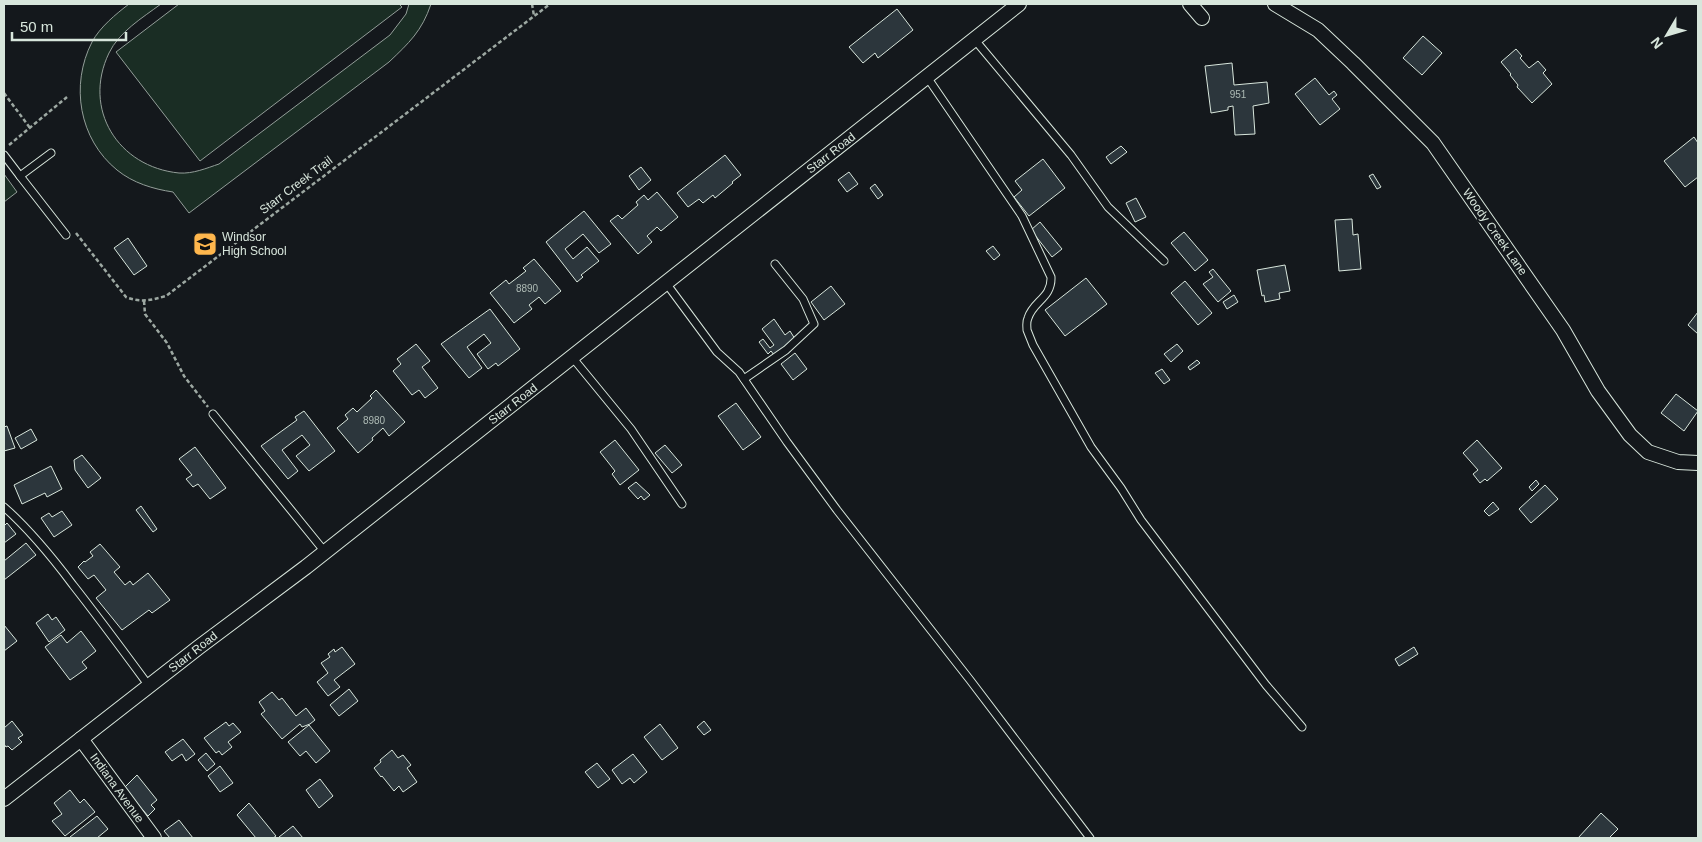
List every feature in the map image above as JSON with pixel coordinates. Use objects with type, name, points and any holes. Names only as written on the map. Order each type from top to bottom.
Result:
[{"type":"street","name":"Starr Road","points":[[4,799],[325,552],[1019,4]]},
{"type":"street","points":[[1190,4],[1202,18]]},
{"type":"street","name":"Woody Creek Lane","points":[[1275,4],[1318,30],[1433,144],[1563,330],[1598,391],[1630,435],[1648,452],[1678,462],[1698,463]]},
{"type":"street","name":"Indiana Avenue","points":[[80,739],[154,838]]},
{"type":"lane","points":[[974,40],[1071,156],[1108,207],[1164,261]]},
{"type":"lane","points":[[927,77],[1022,216],[1051,277],[1051,285],[1027,319],[1026,330],[1066,405],[1091,447],[1121,488],[1141,520],[1266,685],[1302,727]]},
{"type":"lane","points":[[20,176],[51,153]]},
{"type":"lane","points":[[4,155],[66,235]]},
{"type":"lane","points":[[744,379],[786,350],[814,324],[803,299],[775,264]]},
{"type":"lane","points":[[666,283],[717,352],[739,372],[837,510],[1090,838]]},
{"type":"lane","points":[[572,357],[631,430],[682,504]]},
{"type":"lane","points":[[213,414],[325,552]]},
{"type":"lane","points":[[4,507],[19,520],[55,562],[104,624],[149,686]]},
{"type":"path","points":[[532,4],[534,16]]},
{"type":"path","name":"Starr Creek Trail","points":[[144,301],[166,296],[550,4]]},
{"type":"path","points":[[4,93],[30,128]]},
{"type":"path","points":[[9,145],[67,97]]},
{"type":"path","points":[[76,233],[126,297],[144,301],[145,314],[167,343],[184,376],[213,414]]},
{"type":"green space","points":[[129,4],[161,4],[139,20],[113,45],[102,74],[100,95],[103,114],[111,132],[123,147],[139,160],[157,168],[179,173],[189,173],[219,164],[390,35],[406,14],[409,4],[431,4],[414,36],[389,62],[189,213],[173,192],[144,185],[117,170],[94,143],[82,110],[81,76],[92,42],[99,31]]},
{"type":"green space","points":[[179,4],[399,4],[402,7],[200,161],[116,52]]},
{"type":"green space","points":[[4,174],[17,192],[4,202]]},
{"type":"building","points":[[897,9],[913,30],[878,58],[875,53],[863,63],[849,47]]},
{"type":"building","points":[[1423,36],[1442,53],[1422,75],[1403,58]]},
{"type":"building","points":[[1516,49],[1522,56],[1520,58],[1529,68],[1538,61],[1546,70],[1543,73],[1552,84],[1532,103],[1517,87],[1518,85],[1511,74],[1501,62]]},
{"type":"building","points":[[1232,63],[1234,85],[1267,82],[1269,103],[1253,106],[1255,134],[1235,135],[1233,106],[1228,107],[1228,110],[1211,113],[1205,66]]},
{"type":"building","points":[[1315,78],[1329,95],[1334,91],[1337,95],[1332,99],[1340,109],[1320,125],[1295,94]]},
{"type":"building","points":[[1694,137],[1698,143],[1698,177],[1685,187],[1664,161]]},
{"type":"building","points":[[1121,146],[1127,152],[1111,164],[1106,157]]},
{"type":"building","points":[[725,155],[741,175],[715,198],[713,195],[703,203],[699,199],[688,207],[677,193]]},
{"type":"building","points":[[1043,159],[1065,188],[1029,216],[1014,197],[1022,190],[1015,181]]},
{"type":"building","points":[[641,167],[651,180],[639,190],[629,176]]},
{"type":"building","points":[[849,172],[858,184],[847,192],[838,180]]},
{"type":"building","points":[[1373,174],[1381,187],[1377,189],[1369,176]]},
{"type":"building","points":[[875,184],[883,195],[878,199],[870,188]]},
{"type":"building","points":[[657,192],[678,217],[661,231],[657,227],[647,236],[652,242],[638,254],[610,221],[618,215],[622,219],[638,205],[636,202],[644,195],[648,200]]},
{"type":"building","points":[[1136,198],[1146,217],[1135,222],[1126,203]]},
{"type":"building","points":[[584,211],[611,244],[599,253],[583,234],[565,249],[573,259],[587,247],[599,261],[581,275],[583,277],[577,282],[546,242]]},
{"type":"building","points":[[1352,219],[1353,235],[1358,234],[1361,269],[1339,271],[1335,220]]},
{"type":"building","points":[[1040,222],[1062,249],[1052,257],[1031,230]]},
{"type":"building","points":[[1184,232],[1208,260],[1195,271],[1171,243]]},
{"type":"building","points":[[128,238],[147,266],[134,275],[114,248]]},
{"type":"building","points":[[993,246],[1000,255],[994,260],[986,251]]},
{"type":"building","points":[[534,259],[561,291],[545,304],[539,297],[529,305],[532,309],[514,323],[490,293],[506,280],[509,284],[526,271],[523,268]]},
{"type":"building","points":[[1285,265],[1290,291],[1279,293],[1280,299],[1265,302],[1257,270]]},
{"type":"building","points":[[1213,269],[1231,291],[1218,302],[1203,284],[1213,277],[1209,272]]},
{"type":"building","points":[[1086,278],[1107,304],[1065,336],[1045,310]]},
{"type":"building","points":[[1185,281],[1212,313],[1198,325],[1171,293]]},
{"type":"building","points":[[831,286],[845,304],[824,320],[811,302]]},
{"type":"building","points":[[1234,295],[1238,302],[1227,309],[1223,302]]},
{"type":"building","points":[[490,309],[520,349],[498,366],[496,363],[488,369],[477,354],[491,343],[484,334],[467,347],[482,368],[469,378],[441,344]]},
{"type":"building","points":[[1698,312],[1698,334],[1688,325]]},
{"type":"building","points":[[774,319],[785,335],[790,331],[795,339],[784,350],[782,348],[774,355],[771,351],[768,354],[759,342],[763,339],[770,348],[774,345],[762,329]]},
{"type":"building","points":[[416,344],[430,361],[422,367],[438,388],[425,398],[419,390],[412,395],[393,371],[401,364],[397,359]]},
{"type":"building","points":[[1177,344],[1183,351],[1171,362],[1164,354]]},
{"type":"building","points":[[795,353],[807,369],[793,380],[781,364]]},
{"type":"building","points":[[1197,360],[1200,363],[1190,370],[1188,367]]},
{"type":"building","points":[[1162,369],[1170,380],[1164,384],[1155,373]]},
{"type":"building","points":[[376,390],[405,422],[389,436],[383,428],[358,453],[337,428],[348,419],[345,415],[353,408],[357,412],[372,398],[370,396]]},
{"type":"building","points":[[1676,394],[1698,411],[1684,431],[1661,413]]},
{"type":"building","points":[[736,403],[761,437],[743,450],[718,416]]},
{"type":"building","points":[[304,411],[335,451],[309,471],[296,456],[310,445],[302,435],[282,450],[298,471],[288,479],[261,446],[297,420],[295,417]]},
{"type":"building","points":[[7,426],[15,448],[4,451],[4,427]]},
{"type":"building","points":[[31,429],[37,440],[21,449],[15,438]]},
{"type":"building","points":[[615,440],[639,470],[620,485],[612,474],[615,471],[600,452]]},
{"type":"building","points":[[1477,440],[1502,468],[1487,481],[1485,479],[1480,483],[1473,474],[1478,470],[1463,453]]},
{"type":"building","points":[[665,445],[682,465],[672,473],[655,453]]},
{"type":"building","points":[[195,447],[226,488],[210,499],[198,484],[193,487],[186,479],[192,475],[179,459]]},
{"type":"building","points":[[82,455],[101,478],[88,488],[75,470],[74,460]]},
{"type":"building","points":[[51,466],[62,489],[47,497],[45,493],[22,504],[14,485]]},
{"type":"building","points":[[1536,480],[1539,484],[1532,491],[1529,487]]},
{"type":"building","points":[[636,482],[650,495],[644,500],[641,496],[638,499],[628,488]]},
{"type":"building","points":[[1545,485],[1558,499],[1531,523],[1519,509]]},
{"type":"building","points":[[1493,502],[1499,509],[1489,516],[1484,511]]},
{"type":"building","points":[[141,506],[157,529],[153,532],[136,510]]},
{"type":"building","points":[[62,511],[72,525],[54,537],[41,518],[49,513],[52,517]]},
{"type":"building","points":[[7,523],[16,534],[4,543],[4,526]]},
{"type":"building","points":[[26,543],[36,555],[4,580],[4,561]]},
{"type":"building","points":[[100,544],[120,567],[114,572],[125,585],[130,581],[133,585],[148,573],[170,600],[152,613],[149,610],[122,630],[96,598],[106,590],[94,575],[88,579],[78,567],[93,556],[90,552]]},
{"type":"building","points":[[48,614],[52,620],[56,617],[65,630],[49,642],[36,623]]},
{"type":"building","points":[[4,625],[17,641],[4,651]]},
{"type":"building","points":[[81,631],[96,651],[82,662],[87,668],[70,680],[45,647],[61,635],[67,643]]},
{"type":"building","points":[[342,647],[355,664],[334,680],[340,687],[328,696],[317,682],[328,673],[321,663],[330,657],[328,654],[334,649],[335,652]]},
{"type":"building","points":[[1414,647],[1418,654],[1399,666],[1395,659]]},
{"type":"building","points":[[349,689],[358,701],[339,716],[330,705]]},
{"type":"building","points":[[272,692],[279,700],[282,698],[296,716],[306,708],[315,720],[302,727],[300,724],[282,739],[261,714],[265,711],[259,702]]},
{"type":"building","points":[[12,721],[23,735],[18,738],[22,742],[12,750],[4,744],[4,728]]},
{"type":"building","points":[[704,721],[711,730],[704,735],[697,727]]},
{"type":"building","points":[[226,722],[229,726],[233,723],[241,732],[228,742],[232,747],[222,755],[219,751],[216,753],[204,738]]},
{"type":"building","points":[[660,724],[678,748],[662,760],[644,737]]},
{"type":"building","points":[[309,725],[330,751],[316,763],[306,751],[300,756],[288,742]]},
{"type":"building","points":[[183,739],[195,754],[186,761],[182,754],[172,761],[165,752]]},
{"type":"building","points":[[392,750],[398,758],[403,755],[411,765],[407,768],[417,782],[403,792],[399,786],[394,791],[374,768]]},
{"type":"building","points":[[206,753],[215,764],[207,771],[198,760]]},
{"type":"building","points":[[633,754],[647,772],[634,783],[630,778],[622,784],[612,770]]},
{"type":"building","points":[[597,763],[610,779],[598,788],[585,772]]},
{"type":"building","points":[[220,766],[233,783],[220,792],[208,776]]},
{"type":"building","points":[[137,775],[157,800],[151,805],[155,809],[148,816],[124,788]]},
{"type":"building","points":[[320,779],[333,796],[319,808],[306,790]]},
{"type":"building","points":[[70,790],[80,803],[84,799],[95,812],[65,836],[52,821],[62,814],[54,803]]},
{"type":"building","points":[[249,803],[276,836],[273,838],[256,838],[237,815]]},
{"type":"building","points":[[1601,813],[1618,829],[1609,838],[1578,838]]},
{"type":"building","points":[[97,816],[108,829],[97,838],[70,838],[70,837]]},
{"type":"building","points":[[179,820],[193,838],[170,838],[164,831]]},
{"type":"building","points":[[293,826],[303,838],[279,838],[279,837]]},
{"type":"place","name":"Windsor High School","points":[[205,244]]}]
